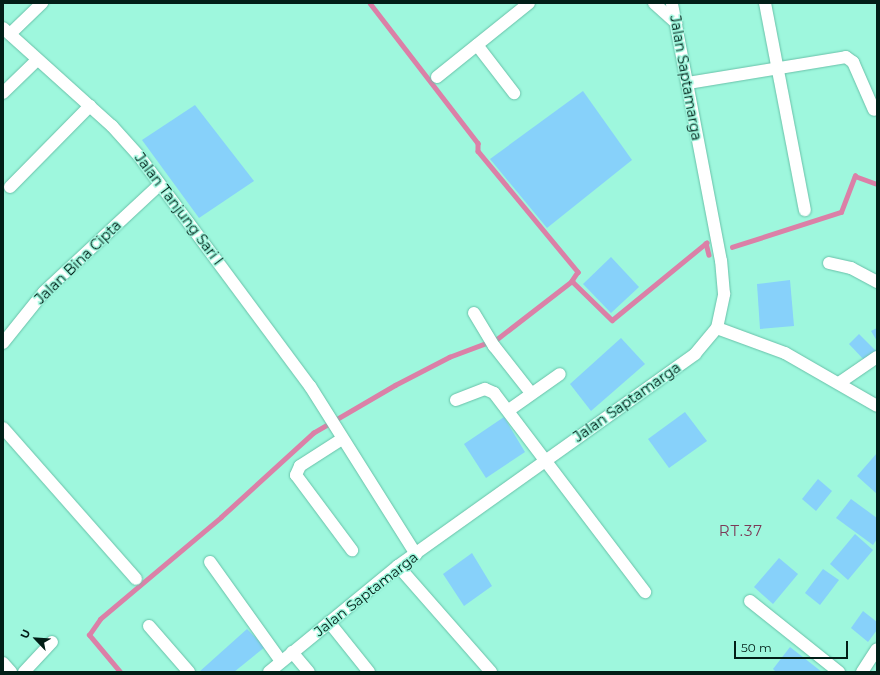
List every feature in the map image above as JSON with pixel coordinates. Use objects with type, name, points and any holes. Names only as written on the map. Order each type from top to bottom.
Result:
[{"type":"street","points":[[7,31],[42,3]]},
{"type":"street","points":[[437,77],[529,3]]},
{"type":"street","points":[[654,3],[676,23]]},
{"type":"street","name":"Jalan Saptamarga","points":[[270,672],[328,622],[398,566],[545,459],[695,354],[717,328],[724,294],[721,260],[714,234],[688,83],[672,3]]},
{"type":"street","points":[[765,3],[805,210]]},
{"type":"street","name":"Jalan Tanjung Sari I","points":[[7,31],[37,60],[90,106],[125,140],[251,304],[327,414],[339,434]]},
{"type":"street","points":[[477,45],[514,93]]},
{"type":"street","points":[[688,83],[846,57],[853,62],[874,110]]},
{"type":"street","points":[[3,92],[37,60]]},
{"type":"street","points":[[10,187],[90,106]]},
{"type":"street","name":"Jalan Bina Cipta","points":[[3,343],[44,292],[159,185]]},
{"type":"street","points":[[829,263],[851,268],[877,282]]},
{"type":"street","points":[[474,313],[492,343],[531,393]]},
{"type":"street","points":[[717,328],[785,353],[877,406]]},
{"type":"street","points":[[839,384],[877,357]]},
{"type":"street","points":[[509,410],[531,393],[560,374]]},
{"type":"street","points":[[456,400],[489,389],[509,410],[645,592]]},
{"type":"street","points":[[3,428],[136,579]]},
{"type":"street","points":[[352,550],[296,474],[300,466],[339,434],[416,554]]},
{"type":"street","points":[[210,562],[281,661]]},
{"type":"street","points":[[398,566],[491,672]]},
{"type":"street","points":[[750,601],[839,672]]},
{"type":"street","points":[[328,622],[369,672]]},
{"type":"street","points":[[149,626],[189,672]]},
{"type":"street","points":[[24,672],[52,642]]},
{"type":"street","points":[[862,672],[877,649]]},
{"type":"street","points":[[292,652],[309,672]]},
{"type":"street","points":[[3,663],[11,672]]},
{"type":"building","points":[[583,91],[632,160],[547,228],[490,159]]},
{"type":"building","points":[[195,105],[254,181],[199,218],[142,140]]},
{"type":"building","points":[[611,257],[639,287],[611,313],[583,284]]},
{"type":"building","points":[[790,280],[794,326],[760,329],[757,284]]},
{"type":"building","points":[[877,328],[877,341],[871,331]]},
{"type":"building","points":[[859,334],[877,352],[866,362],[849,344]]},
{"type":"building","points":[[621,338],[645,364],[591,411],[570,384]]},
{"type":"building","points":[[685,412],[707,441],[669,468],[648,439]]},
{"type":"building","points":[[504,417],[525,452],[486,478],[464,444]]},
{"type":"building","points":[[877,453],[877,494],[857,476]]},
{"type":"building","points":[[818,479],[832,491],[816,511],[802,499]]},
{"type":"building","points":[[851,499],[877,518],[877,539],[873,545],[836,518]]},
{"type":"building","points":[[855,534],[873,550],[848,580],[830,564]]},
{"type":"building","points":[[472,553],[492,586],[464,606],[443,574]]},
{"type":"building","points":[[779,558],[798,574],[773,604],[754,587]]},
{"type":"building","points":[[823,569],[839,580],[820,605],[805,593]]},
{"type":"building","points":[[863,611],[877,622],[877,630],[868,642],[851,628]]},
{"type":"building","points":[[247,629],[265,647],[234,672],[199,672]]},
{"type":"building","points":[[790,647],[822,672],[776,672],[773,669]]},
{"type":"waterway","points":[[370,3],[478,143],[478,151],[578,272],[572,281]]},
{"type":"waterway","points":[[732,247],[841,212],[855,176],[877,184]]},
{"type":"waterway","points":[[120,672],[89,635],[100,619],[221,517],[313,433],[395,385],[449,357],[497,339],[572,281],[612,320],[706,243],[709,255]]},
{"type":"district","name":"RT.37","points":[[741,531]]}]
